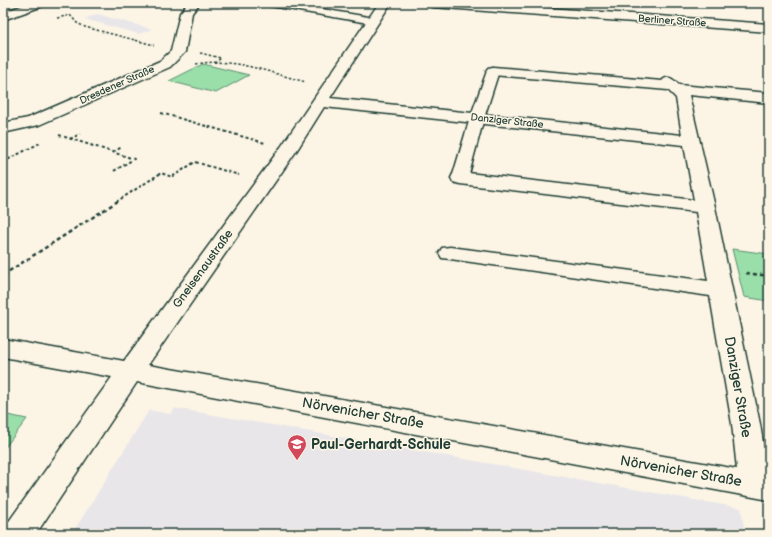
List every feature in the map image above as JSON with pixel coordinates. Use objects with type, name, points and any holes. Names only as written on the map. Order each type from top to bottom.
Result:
[{"type":"street","points":[[3,16],[42,3]]},
{"type":"street","points":[[178,52],[186,13],[194,3]]},
{"type":"street","name":"Gneisenaustraße","points":[[18,534],[131,370],[288,150],[386,3]]},
{"type":"street","name":"Berliner Straße","points":[[432,3],[769,28]]},
{"type":"street","name":"Dresdener Straße","points":[[3,128],[33,122],[165,64],[178,52]]},
{"type":"street","points":[[493,71],[671,85],[769,98]]},
{"type":"street","name":"Danziger Straße","points":[[671,85],[683,97],[746,424],[761,486]]},
{"type":"street","name":"Danziger Straße","points":[[326,95],[477,118],[692,141]]},
{"type":"street","points":[[460,178],[705,207]]},
{"type":"street","points":[[450,253],[720,290]]},
{"type":"street","name":"Nörvenicher Straße","points":[[3,348],[131,370],[761,486]]},
{"type":"lane","points":[[270,3],[374,21]]},
{"type":"lane","points":[[460,178],[477,118],[493,71]]},
{"type":"path","points":[[56,18],[70,15],[77,23],[85,28],[178,52]]},
{"type":"path","points":[[197,53],[221,58],[217,61]]},
{"type":"path","points":[[197,64],[201,62],[217,61],[326,95]]},
{"type":"path","points":[[161,112],[288,150]]},
{"type":"path","points":[[56,134],[134,159],[112,172]]},
{"type":"path","points":[[70,139],[80,134]]},
{"type":"path","points":[[3,162],[40,144]]},
{"type":"path","points":[[113,152],[122,147]]},
{"type":"path","points":[[3,275],[160,173],[172,177],[195,162],[265,183]]},
{"type":"shaded area","points":[[97,14],[152,29],[139,34],[84,19]]},
{"type":"shaded area","name":"Paul-Gerhardt-Schule","points":[[175,408],[741,508],[745,534],[72,534],[149,410],[171,414]]},
{"type":"green space","points":[[203,64],[249,75],[216,93],[169,81]]},
{"type":"green space","points":[[732,249],[769,254],[769,301],[744,297]]},
{"type":"green space","points":[[3,414],[27,419],[3,450]]},
{"type":"place","name":"Paul-Gerhardt-Schule","points":[[297,461]]}]
